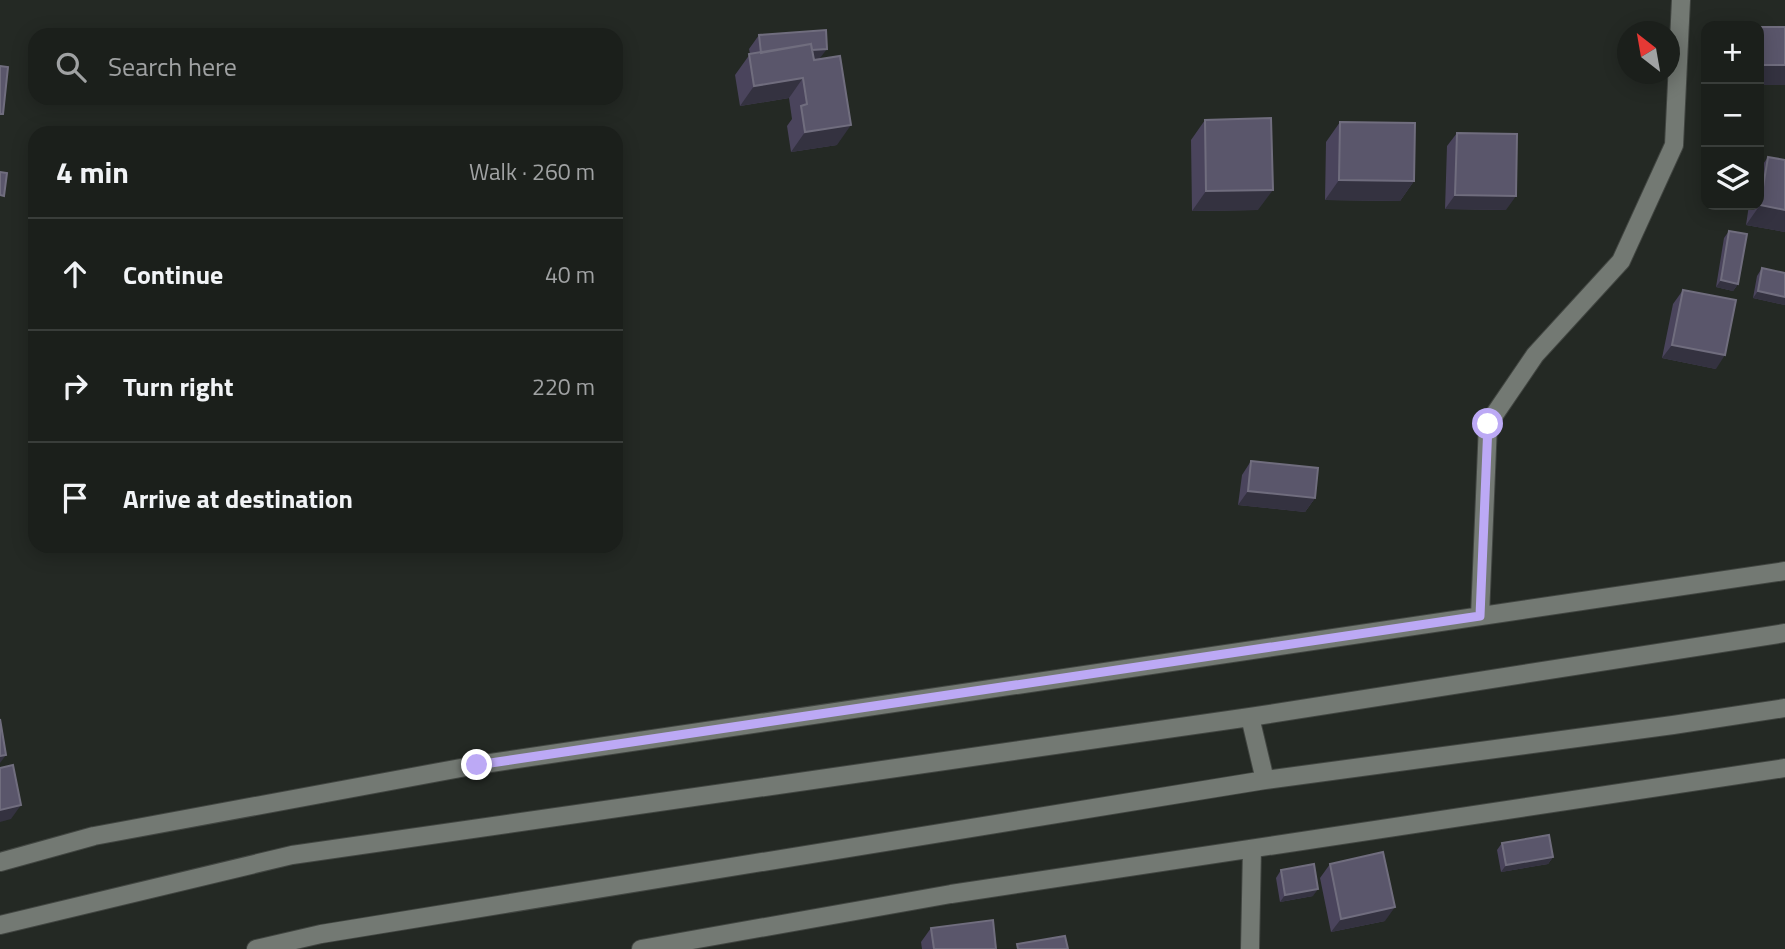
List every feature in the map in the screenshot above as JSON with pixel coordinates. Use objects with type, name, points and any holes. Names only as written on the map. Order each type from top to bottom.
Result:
[{"type":"street","points":[[1480,616],[1488,424],[1535,355],[1621,261],[1632,238],[1674,145],[1681,0]]},
{"type":"street","points":[[0,862],[94,836],[477,765],[1785,571]]},
{"type":"street","points":[[0,925],[292,855],[1250,717],[1785,633]]},
{"type":"street","points":[[256,949],[321,934],[1265,780],[1785,708]]},
{"type":"street","points":[[1250,717],[1265,780]]},
{"type":"street","points":[[641,949],[951,894],[1785,768]]},
{"type":"street","points":[[1250,949],[1252,849]]},
{"type":"building","points":[[1764,27],[1785,27],[1785,65],[1764,65]]},
{"type":"building","points":[[826,30],[827,49],[812,50],[811,44],[761,53],[759,35]]},
{"type":"building","points":[[811,44],[814,60],[840,56],[851,125],[805,132],[801,106],[807,104],[803,78],[754,86],[749,54]]},
{"type":"building","points":[[0,66],[8,67],[3,114],[0,114]]},
{"type":"building","points":[[1271,118],[1273,190],[1206,191],[1205,120]]},
{"type":"building","points":[[1340,122],[1415,123],[1414,181],[1339,180]]},
{"type":"building","points":[[1457,133],[1517,134],[1516,196],[1455,195]]},
{"type":"building","points":[[1768,157],[1785,160],[1785,210],[1764,206]]},
{"type":"building","points":[[0,172],[7,173],[4,196],[0,195]]},
{"type":"building","points":[[1729,231],[1747,234],[1738,284],[1721,280]]},
{"type":"building","points":[[1762,268],[1785,273],[1785,297],[1758,291]]},
{"type":"building","points":[[1683,290],[1736,300],[1725,355],[1672,345]]},
{"type":"building","points":[[1251,461],[1318,468],[1315,498],[1248,491]]},
{"type":"building","points":[[0,719],[6,755],[0,756]]},
{"type":"building","points":[[13,765],[21,805],[0,810],[0,768]]},
{"type":"building","points":[[1549,835],[1553,857],[1506,865],[1502,843]]},
{"type":"building","points":[[1383,852],[1395,907],[1341,919],[1330,864]]},
{"type":"building","points":[[1314,864],[1318,889],[1285,895],[1281,870]]},
{"type":"building","points":[[993,920],[996,949],[934,949],[931,928]]},
{"type":"building","points":[[1065,936],[1068,949],[1018,949],[1017,944]]},
{"type":"route","points":[[477,765],[1480,616],[1488,424]]}]
